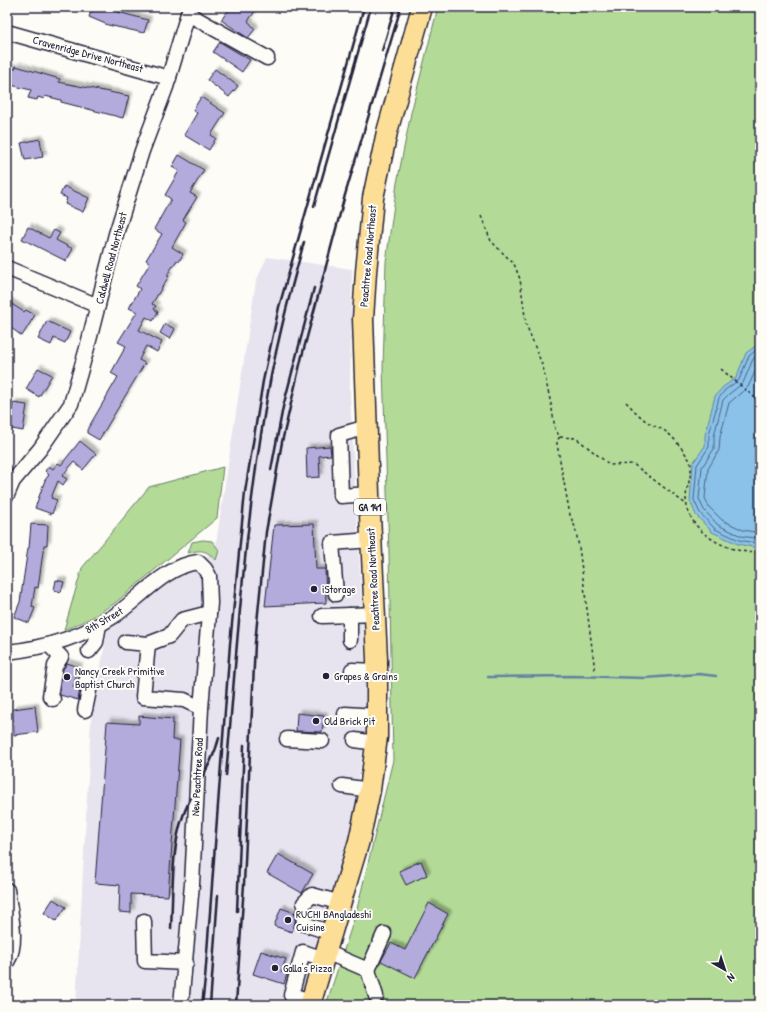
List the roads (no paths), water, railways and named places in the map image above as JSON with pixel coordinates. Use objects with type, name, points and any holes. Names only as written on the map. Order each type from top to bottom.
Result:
[{"type":"highway","name":"Peachtree Road Northeast","points":[[311,1003],[341,903],[343,874],[359,841],[370,790],[376,742],[377,672],[363,319],[373,198],[387,132],[422,7]]},
{"type":"street","points":[[189,10],[267,58]]},
{"type":"street","name":"Caldwell Road Northeast","points":[[7,495],[13,481],[40,449],[71,404],[116,234],[169,78],[189,10]]},
{"type":"street","name":"Cravenridge Drive Northeast","points":[[7,32],[169,78]]},
{"type":"street","points":[[7,268],[98,306]]},
{"type":"street","points":[[367,427],[339,435],[341,496],[369,494]]},
{"type":"street","points":[[336,594],[332,543],[371,540]]},
{"type":"street","name":"New Peachtree Road","points":[[181,1005],[186,963],[201,708],[209,613],[209,576],[205,568],[198,562],[189,563]]},
{"type":"street","name":"8th Street","points":[[7,652],[49,645],[74,637],[129,606],[173,570],[189,563]]},
{"type":"street","points":[[126,642],[148,644],[169,636],[182,620],[209,613]]},
{"type":"street","points":[[322,616],[375,614]]},
{"type":"street","points":[[350,615],[350,640]]},
{"type":"street","points":[[89,651],[96,642],[99,624]]},
{"type":"street","points":[[148,644],[143,697],[184,700],[201,708]]},
{"type":"street","points":[[49,645],[60,657],[55,666],[50,696],[52,699]]},
{"type":"street","points":[[352,670],[377,672]]},
{"type":"street","points":[[85,710],[89,691],[86,681]]},
{"type":"street","points":[[345,714],[377,716]]},
{"type":"street","points":[[287,740],[322,741]]},
{"type":"street","points":[[355,740],[376,742]]},
{"type":"street","points":[[342,786],[370,790]]},
{"type":"street","points":[[7,890],[12,931],[12,954],[7,962]]},
{"type":"street","points":[[332,933],[304,924],[303,908],[312,895],[341,903]]},
{"type":"street","points":[[144,921],[145,961],[186,963]]},
{"type":"street","points":[[376,996],[368,970],[384,934]]},
{"type":"street","points":[[325,956],[368,970]]},
{"type":"water","points":[[760,343],[760,548],[757,548],[738,544],[712,532],[696,515],[690,501],[693,463],[705,446],[705,435],[715,396],[723,387],[736,378],[746,353]]},
{"type":"waterway","points":[[488,677],[574,676],[645,678],[699,674],[716,676]]},
{"type":"railway","points":[[202,1005],[230,644],[245,492],[263,381],[279,307],[364,7]]},
{"type":"railway","points":[[314,206],[371,7]]},
{"type":"railway","points":[[382,51],[395,7]]},
{"type":"railway","points":[[236,1005],[244,884],[255,643],[266,532],[282,442],[302,356],[345,195],[401,7]]},
{"type":"railway","points":[[226,776],[241,596],[257,461],[276,350],[304,242]]},
{"type":"railway","points":[[271,470],[283,407],[314,288]]},
{"type":"railway","points":[[171,929],[174,857],[179,829],[191,796],[212,759],[219,738]]},
{"type":"railway","points":[[237,911],[244,745]]},
{"type":"railway","points":[[210,1005],[218,895]]},
{"type":"place","name":"iStorage","points":[[314,589]]},
{"type":"place","name":"Grapes & Grains","points":[[326,676]]},
{"type":"place","name":"Nancy Creek Primitive Baptist Church","points":[[67,677]]},
{"type":"place","name":"Old Brick Pit","points":[[316,721]]},
{"type":"place","name":"RUCHI BAngladeshi Cuisine","points":[[288,920]]},
{"type":"place","name":"Galla's Pizza","points":[[275,968]]}]
